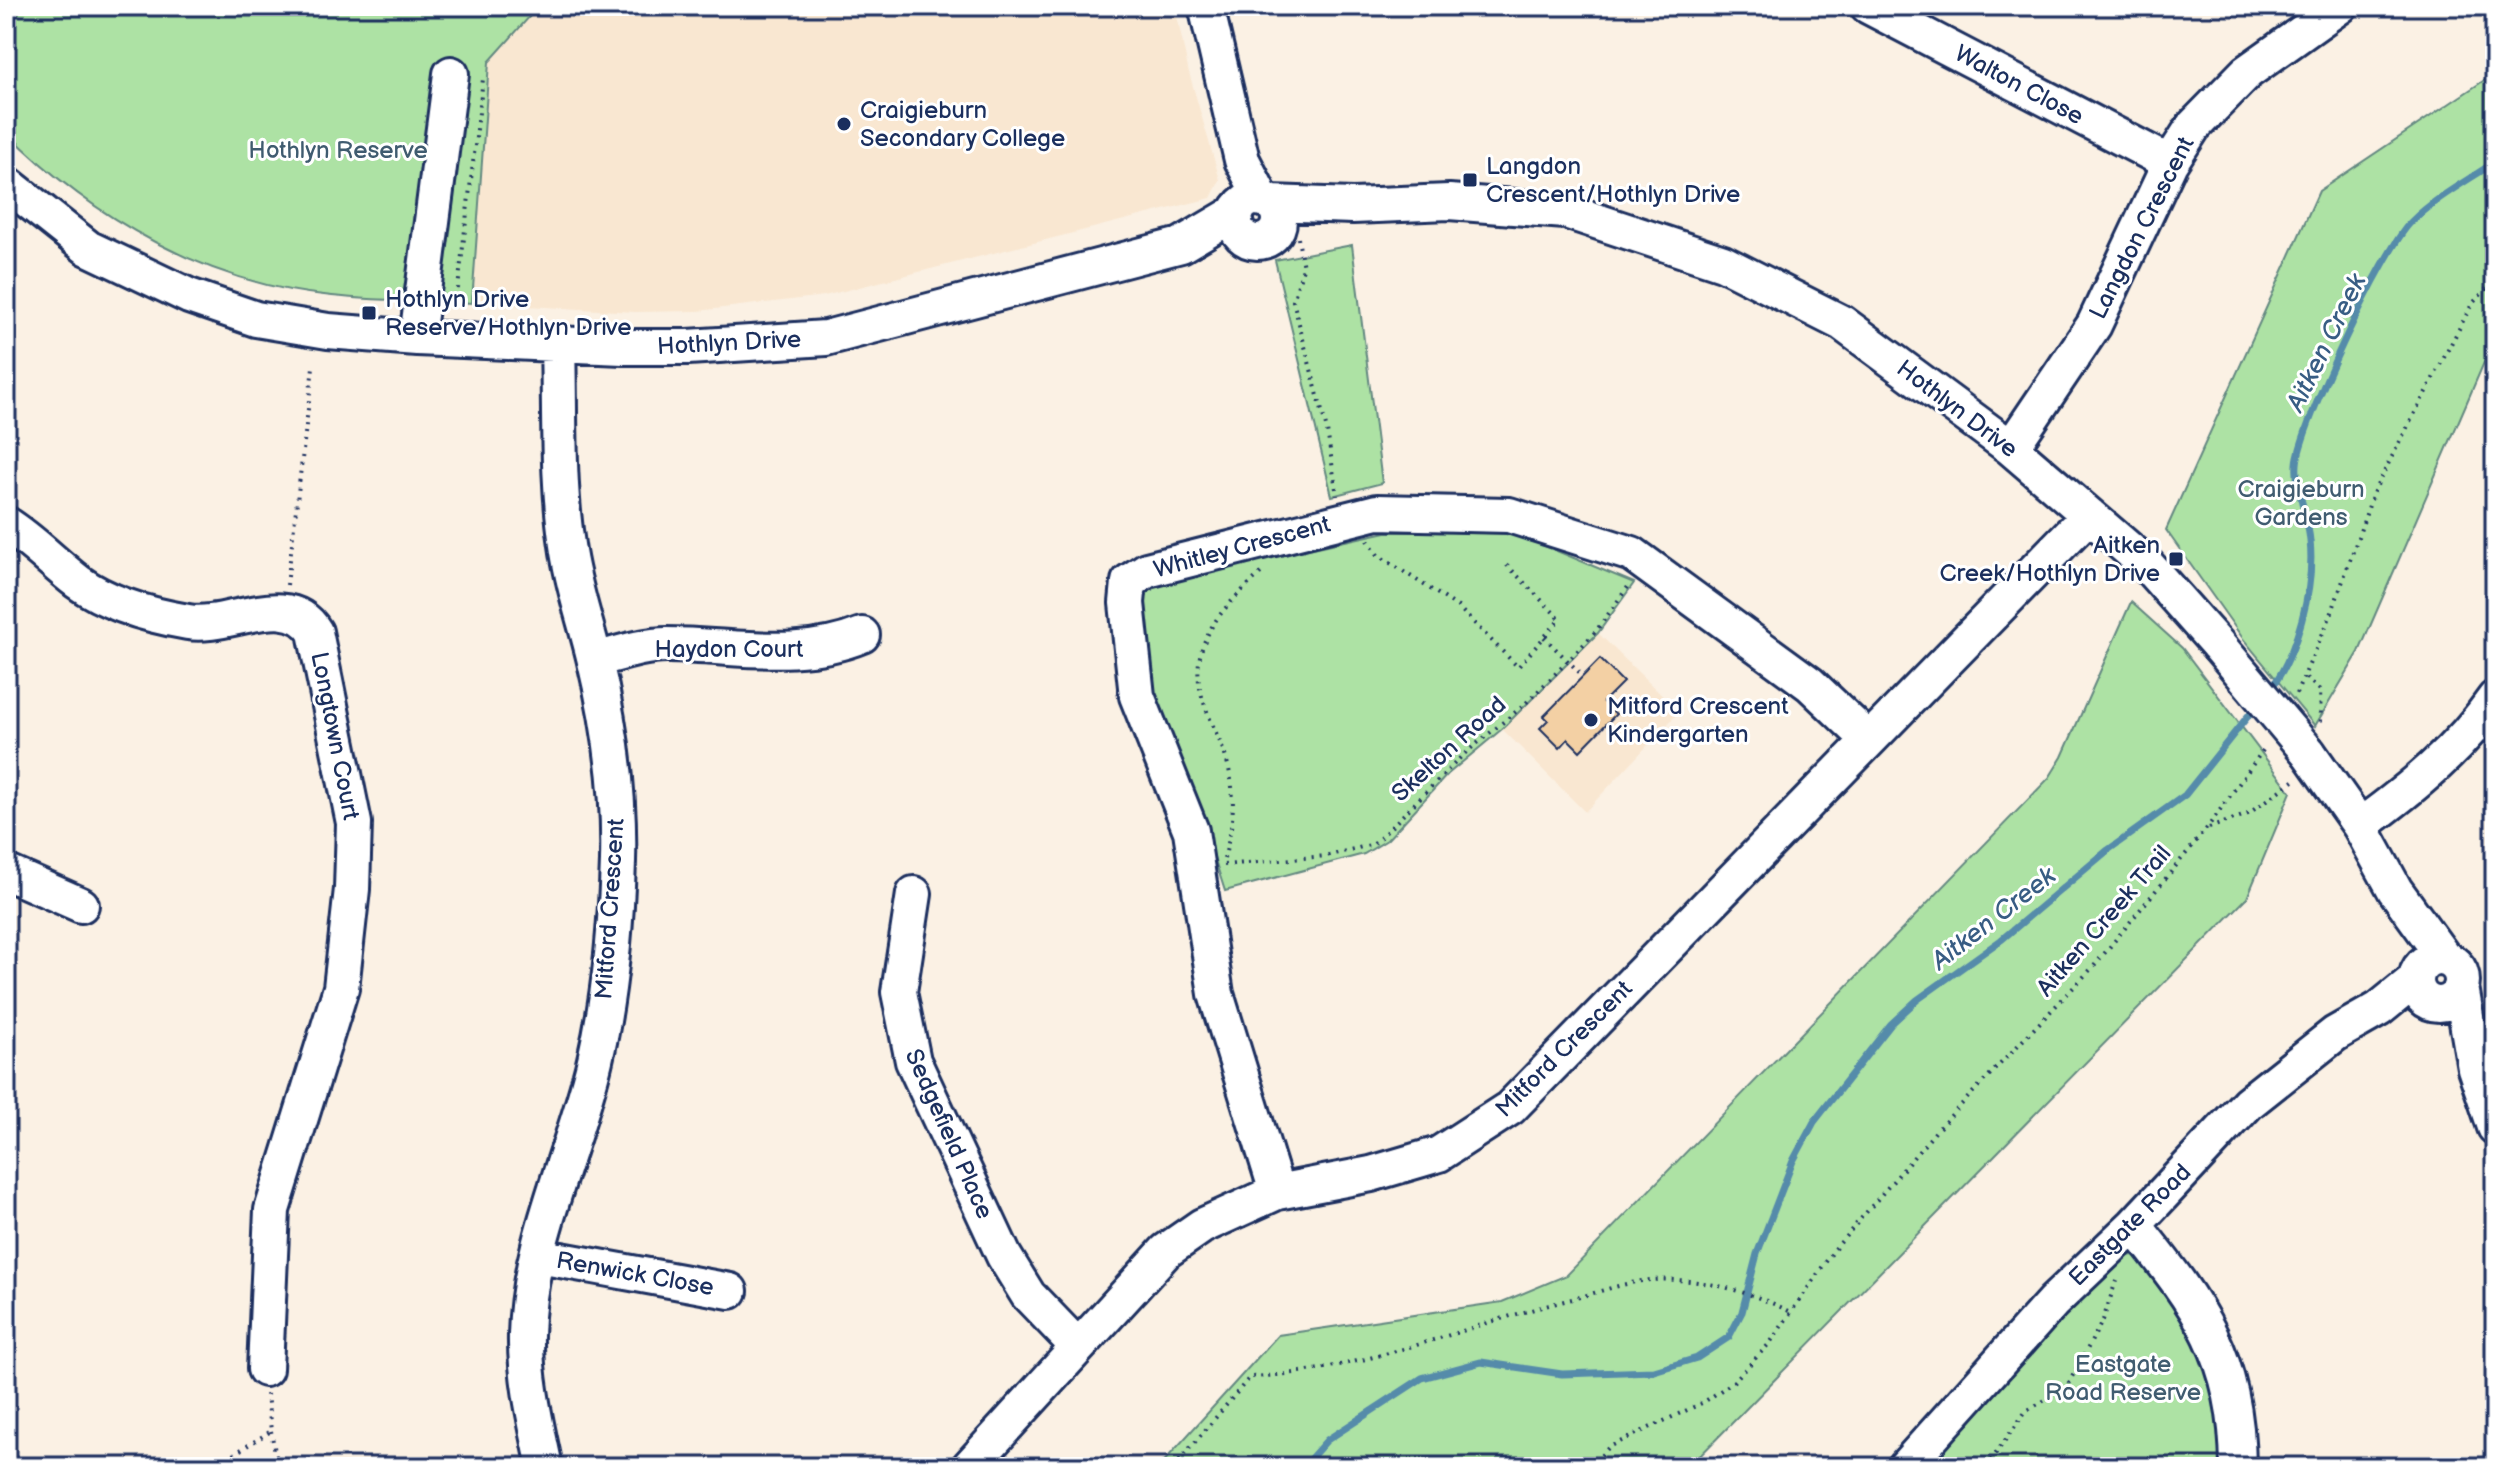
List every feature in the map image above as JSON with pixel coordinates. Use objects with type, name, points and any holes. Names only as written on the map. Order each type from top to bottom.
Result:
[{"type":"street","points":[[1206,6],[1242,160],[1262,218]]},
{"type":"street","name":"Walton Close","points":[[1868,6],[2170,163]]},
{"type":"street","name":"Langdon Crescent","points":[[2011,448],[2094,325],[2170,163],[2193,127],[2247,72],[2340,6]]},
{"type":"street","points":[[417,338],[467,77]]},
{"type":"street","name":"Hothlyn Drive","points":[[6,183],[88,248],[189,296],[256,319],[328,331],[558,346],[688,347],[826,338],[1191,242],[1262,218],[1353,206],[1449,202],[1566,211],[1723,263],[1842,323],[2011,448],[2147,565],[2218,645],[2303,765],[2360,826],[2395,890],[2433,984],[2475,1068],[2495,1127]]},
{"type":"street","name":"Mitford Crescent","points":[[545,1467],[528,1368],[526,1334],[553,1193],[596,1060],[607,986],[618,861],[616,781],[595,660],[567,546],[560,468],[558,346]]},
{"type":"street","name":"Whitley Crescent","points":[[1277,1192],[1216,994],[1191,831],[1137,696],[1127,603],[1129,582],[1147,570],[1397,510],[1522,517],[1621,549],[1645,562],[1810,684],[1869,740]]},
{"type":"street","name":"Mitford Crescent","points":[[969,1467],[1166,1251],[1202,1226],[1277,1192],[1371,1174],[1439,1154],[1510,1108],[2089,515]]},
{"type":"street","name":"Longtown Court","points":[[6,524],[35,542],[80,583],[131,607],[192,623],[294,612],[309,621],[315,632],[354,823],[352,889],[341,988],[272,1210],[265,1369]]},
{"type":"street","name":"Haydon Court","points":[[595,660],[663,645],[804,651],[832,648],[862,635]]},
{"type":"street","points":[[2360,826],[2442,762],[2474,729],[2495,698]]},
{"type":"street","points":[[6,872],[81,905]]},
{"type":"street","name":"Sedgefield Place","points":[[914,894],[899,992],[913,1061],[1004,1256],[1028,1295],[1078,1347]]},
{"type":"street","name":"Eastgate Road","points":[[1905,1467],[2053,1302],[2134,1225],[2248,1103],[2335,1034],[2433,984]]},
{"type":"street","points":[[2134,1225],[2187,1291],[2213,1335],[2230,1381],[2238,1467]]},
{"type":"street","name":"Renwick Close","points":[[539,1256],[730,1291]]},
{"type":"path","points":[[456,305],[467,77]]},
{"type":"path","points":[[1262,218],[1303,268],[1293,301],[1327,430],[1337,497]]},
{"type":"path","points":[[2292,701],[2306,678],[2374,491],[2472,304],[2495,280]]},
{"type":"path","points":[[287,587],[313,367]]},
{"type":"path","points":[[1365,533],[1373,550],[1458,607],[1518,667],[1560,619],[1503,561]]},
{"type":"path","name":"Skelton Road","points":[[1266,568],[1217,620],[1204,642],[1199,662],[1204,706],[1230,773],[1233,822],[1222,865],[1326,856],[1374,844],[1463,755],[1524,705],[1568,661],[1596,631],[1645,562]]},
{"type":"path","points":[[1544,637],[1583,676]]},
{"type":"path","points":[[2306,678],[2320,690],[2323,715]]},
{"type":"path","name":"Aitken Creek Trail","points":[[1590,1467],[1609,1447],[1704,1402],[1733,1382],[1770,1343],[1834,1250],[1925,1143],[2094,966],[2207,828],[2271,737]]},
{"type":"path","points":[[2207,828],[2248,814],[2303,765]]},
{"type":"path","points":[[1986,1467],[2026,1411],[2066,1388],[2103,1320],[2119,1273]]},
{"type":"path","points":[[1174,1467],[1250,1377],[1301,1375],[1372,1360],[1530,1310],[1650,1280],[1738,1290],[1791,1312]]},
{"type":"path","points":[[265,1369],[276,1466]]},
{"type":"path","points":[[213,1467],[271,1431]]},
{"type":"shaded area","name":"Craigieburn Secondary College","points":[[530,6],[1175,6],[1188,69],[1220,180],[1211,198],[824,296],[698,311],[635,312],[472,303],[489,62],[531,15]]},
{"type":"shaded area","name":"Mitford Crescent Kindergarten","points":[[1598,633],[1679,712],[1585,812],[1502,729]]},
{"type":"green space","name":"Hothlyn Reserve","points":[[6,6],[530,6],[531,15],[489,62],[472,303],[349,298],[286,289],[241,278],[197,262],[114,219],[40,163],[6,131]]},
{"type":"green space","name":"Craigieburn Gardens","points":[[2495,73],[2495,337],[2359,652],[2315,726],[2244,640],[2166,530],[2319,191]]},
{"type":"green space","points":[[1352,245],[1382,483],[1332,496],[1275,260]]},
{"type":"green space","points":[[1386,532],[1511,532],[1634,583],[1598,633],[1502,729],[1448,774],[1387,840],[1364,854],[1225,891],[1201,817],[1153,702],[1142,649],[1144,585]]},
{"type":"green space","points":[[2131,602],[2182,648],[2291,792],[2247,898],[1689,1467],[1159,1467],[1278,1335],[1502,1302],[1567,1275],[2049,778],[2062,757]]},
{"type":"green space","name":"Eastgate Road Reserve","points":[[2133,1255],[2153,1262],[2205,1344],[2226,1467],[1917,1467],[2116,1258]]},
{"type":"building","points":[[1600,659],[1623,682],[1603,702],[1616,714],[1580,751],[1568,739],[1560,748],[1540,728],[1548,720],[1544,716]]},
{"type":"waterway","name":"Aitken Creek","points":[[2269,691],[2296,640],[2307,599],[2310,541],[2297,464],[2301,444],[2327,378],[2382,265],[2411,222],[2441,197],[2495,162]]},
{"type":"waterway","name":"Aitken Creek","points":[[1303,1467],[1327,1440],[1422,1378],[1481,1362],[1562,1374],[1654,1371],[1697,1358],[1729,1337],[1742,1312],[1757,1254],[1793,1161],[1814,1122],[1891,1024],[1917,1000],[2001,940],[2108,850],[2185,795],[2256,706]]},
{"type":"place","name":"Craigieburn Secondary College","points":[[844,124]]},
{"type":"place","name":"Langdon Crescent/Hothlyn Drive","points":[[1470,180]]},
{"type":"place","name":"Hothlyn Drive Reserve/Hothlyn Drive","points":[[369,313]]},
{"type":"place","name":"Aitken Creek/Hothlyn Drive","points":[[2176,559]]},
{"type":"place","name":"Mitford Crescent Kindergarten","points":[[1591,720]]}]
